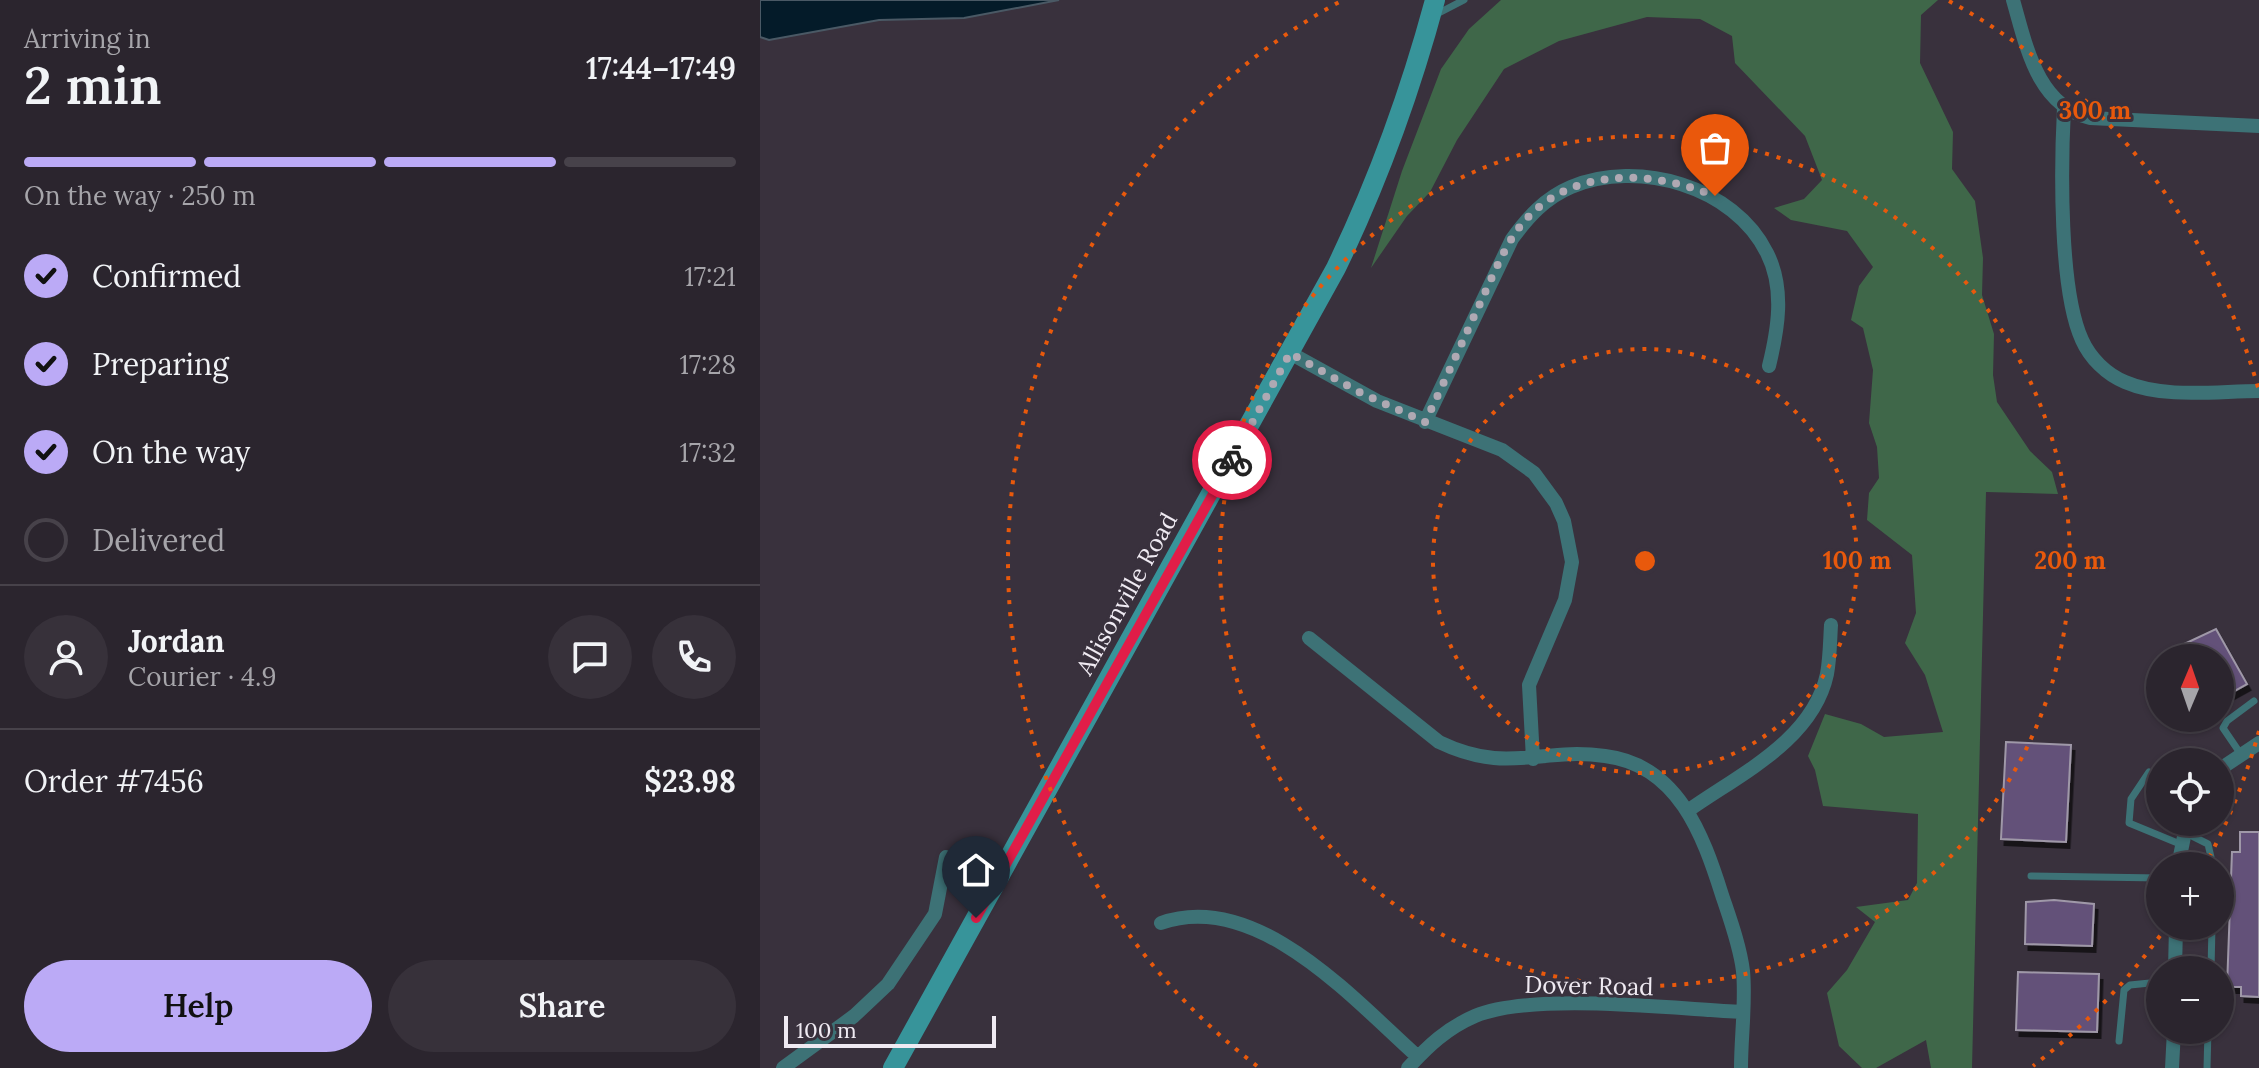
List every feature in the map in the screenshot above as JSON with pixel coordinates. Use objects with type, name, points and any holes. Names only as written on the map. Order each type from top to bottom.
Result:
[{"type":"main road","name":"Allisonville Road","points":[[893,1068],[1290,353],[1373,188],[1408,93],[1432,9]]},
{"type":"street","points":[[2013,0],[2040,79],[2064,108],[2090,118],[2259,126]]},
{"type":"street","points":[[2064,108],[2061,159],[2072,309],[2092,357],[2114,376],[2145,389],[2259,391]]},
{"type":"street","points":[[1425,422],[1512,239],[1525,221],[1556,194],[1607,177],[1649,179],[1695,188],[1715,196],[1751,229],[1767,252],[1779,305],[1769,366]]},
{"type":"street","points":[[1290,353],[1357,391],[1425,422],[1485,442],[1517,459],[1545,487],[1564,521],[1570,544],[1570,583],[1529,685],[1527,710],[1533,759]]},
{"type":"street","points":[[1689,810],[1780,746],[1810,715],[1827,676],[1831,625]]},
{"type":"street","points":[[1309,638],[1439,742],[1493,761],[1579,753],[1621,759],[1665,783],[1689,810],[1715,873],[1742,964],[1741,1068]]},
{"type":"street","points":[[2234,758],[2259,743]]},
{"type":"street","points":[[794,1065],[888,984],[935,914],[946,857]]},
{"type":"street","points":[[1161,923],[1179,917],[1212,918],[1237,923],[1276,940],[1308,959],[1413,1062]]},
{"type":"street","name":"Dover Road","points":[[1413,1062],[1455,1026],[1475,1016],[1514,1007],[1742,1012]]},
{"type":"street","points":[[2172,1068],[2173,1044]]},
{"type":"lane","points":[[1432,9],[1464,0]]},
{"type":"lane","points":[[2240,753],[2223,728],[2227,721],[2254,701]]},
{"type":"lane","points":[[2146,776],[2131,799],[2129,823],[2146,826]]},
{"type":"lane","points":[[2191,836],[2208,844],[2210,852]]},
{"type":"lane","points":[[2031,876],[2146,878]]},
{"type":"lane","points":[[2119,1041],[2124,990],[2130,985],[2146,983]]},
{"type":"lane","points":[[2207,1068],[2208,1044]]},
{"type":"green space","points":[[1501,0],[1938,0],[1921,15],[1920,63],[1953,132],[1952,169],[1975,201],[1983,258],[1982,295],[1994,334],[1993,375],[1997,402],[2030,451],[2052,472],[2058,494],[1986,492],[1972,1068],[1931,1068],[1926,1040],[1876,1068],[1862,1068],[1839,1046],[1827,993],[1847,970],[1875,922],[1856,907],[1908,900],[1917,883],[1918,814],[1823,806],[1815,770],[1808,756],[1825,714],[1861,724],[1884,737],[1943,732],[1925,675],[1905,643],[1916,613],[1912,555],[1867,520],[1869,493],[1879,478],[1877,447],[1869,423],[1873,370],[1863,328],[1851,320],[1859,286],[1873,267],[1847,231],[1791,220],[1774,208],[1804,199],[1822,180],[1805,136],[1735,63],[1732,36],[1700,19],[1647,17],[1559,41],[1504,69],[1457,140],[1430,192],[1407,216],[1371,268],[1402,171],[1441,69],[1469,29]]},
{"type":"water","points":[[760,0],[1059,0],[964,18],[879,20],[769,40],[760,37]]},
{"type":"building","points":[[2216,629],[2224,644],[2184,644]]},
{"type":"building","points":[[2234,661],[2247,684],[2234,691]]},
{"type":"building","points":[[2006,742],[2071,745],[2066,842],[2001,839]]},
{"type":"building","points":[[2240,832],[2259,832],[2259,997],[2241,996],[2241,987],[2234,987],[2234,956],[2228,956],[2229,940],[2234,940],[2234,852],[2240,852]]},
{"type":"building","points":[[2054,900],[2094,904],[2092,946],[2025,944],[2026,902]]},
{"type":"building","points":[[2018,972],[2099,974],[2097,1032],[2016,1030]]},
{"type":"way so far","points":[[1232,460],[1290,353],[1357,391],[1425,422],[1512,239],[1537,208],[1556,194],[1588,181],[1626,176],[1695,188],[1715,196]]},
{"type":"route","points":[[976,918],[1232,460]]}]
